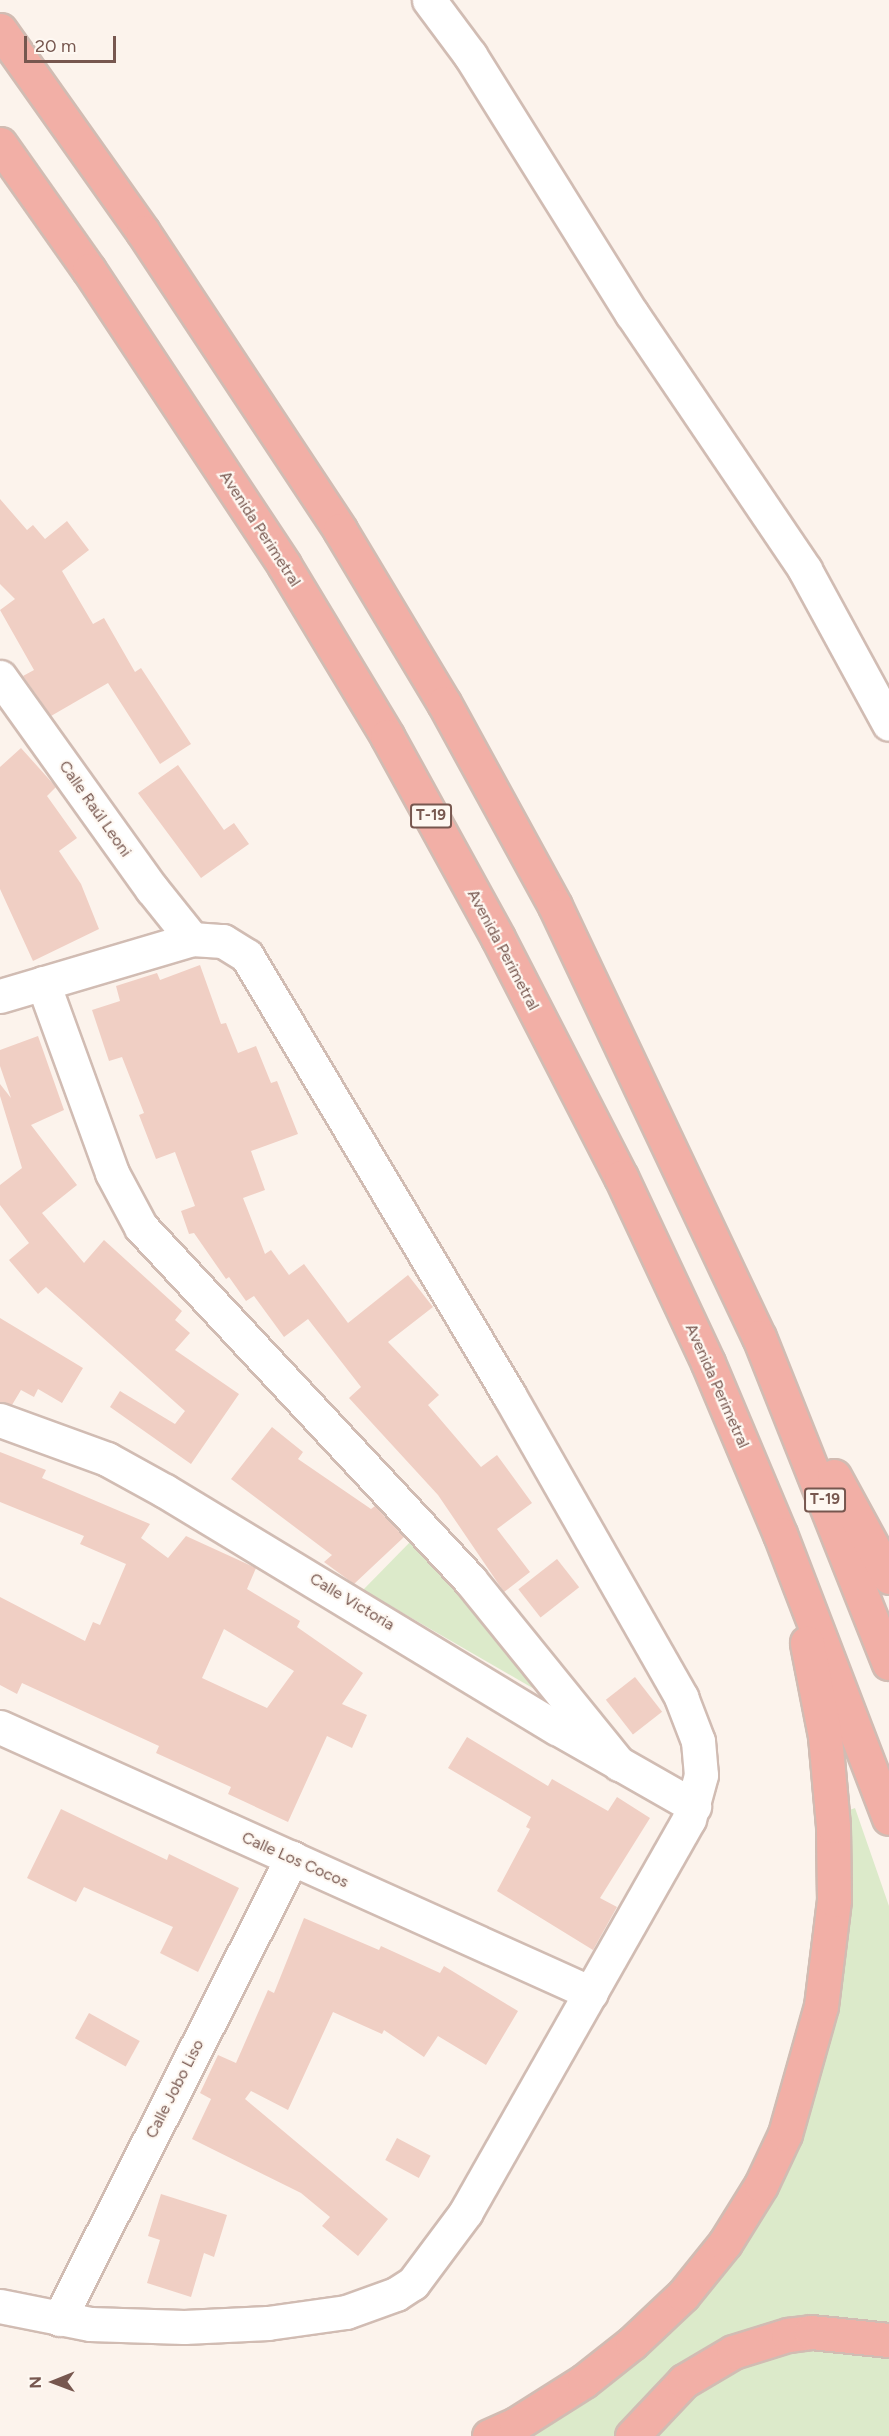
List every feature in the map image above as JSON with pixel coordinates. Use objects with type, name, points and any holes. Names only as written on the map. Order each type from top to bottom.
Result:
[{"type":"highway","name":"T-19","points":[[0,30],[240,377],[340,530],[444,703],[555,906],[759,1338],[889,1663]]},
{"type":"highway","name":"Avenida Perimetral","points":[[0,144],[89,270],[272,546],[387,736],[498,938],[621,1177],[708,1363],[780,1534],[889,1818]]},
{"type":"highway","points":[[759,1338],[889,1577]]},
{"type":"highway","points":[[489,2436],[516,2424],[584,2381],[633,2343],[683,2295],[725,2243],[761,2185],[792,2112],[821,2006],[829,1958],[834,1900],[833,1826],[820,1713],[780,1534]]},
{"type":"highway","points":[[632,2436],[684,2381],[733,2352],[788,2335],[811,2332],[889,2340]]},
{"type":"street","points":[[429,0],[470,55],[632,314],[805,570],[889,724]]},
{"type":"street","name":"Calle Raúl Leoni","points":[[0,677],[152,889],[192,939]]},
{"type":"street","points":[[0,996],[192,939],[223,941],[247,956],[520,1416],[681,1697],[698,1741],[701,1775],[694,1806],[591,1993],[466,2212],[413,2283],[396,2294],[345,2312],[268,2323],[134,2326],[59,2319],[0,2306]]},
{"type":"street","points":[[44,983],[112,1173],[141,1227],[470,1580],[619,1764]]},
{"type":"street","name":"Calle Victoria","points":[[0,1420],[107,1460],[165,1491],[619,1764],[694,1806]]},
{"type":"street","name":"Calle Los Cocos","points":[[0,1727],[591,1993]]},
{"type":"street","name":"Calle Jobo Liso","points":[[59,2319],[292,1858]]},
{"type":"green space","points":[[412,1540],[537,1684],[536,1690],[363,1590]]},
{"type":"green space","points":[[855,1808],[889,1906],[889,2327],[844,2320],[635,2410],[615,2436],[523,2436],[773,2191],[847,1811]]},
{"type":"green space","points":[[812,2346],[889,2355],[889,2436],[649,2436],[692,2392],[738,2365]]},
{"type":"building","points":[[0,499],[27,530],[33,525],[45,539],[67,521],[89,550],[62,571],[93,624],[104,618],[135,672],[141,668],[191,744],[160,764],[108,683],[51,716],[23,676],[34,670],[0,610],[15,599],[0,584]]},
{"type":"building","points":[[21,748],[56,787],[47,796],[77,838],[59,851],[81,884],[99,929],[33,961],[0,889],[0,767]]},
{"type":"building","points":[[178,765],[224,830],[234,823],[249,844],[201,878],[138,793]]},
{"type":"building","points":[[200,965],[221,1024],[226,1023],[238,1053],[256,1046],[271,1083],[277,1081],[298,1134],[251,1151],[265,1190],[243,1198],[265,1254],[271,1250],[289,1275],[304,1264],[348,1323],[408,1275],[433,1307],[388,1342],[439,1395],[428,1405],[481,1467],[497,1455],[532,1503],[497,1529],[530,1572],[504,1592],[438,1495],[349,1398],[361,1387],[308,1319],[284,1337],[254,1296],[246,1301],[229,1277],[226,1279],[194,1233],[189,1234],[181,1211],[195,1206],[175,1152],[156,1159],[139,1115],[144,1113],[122,1057],[109,1061],[92,1010],[120,1001],[116,986],[157,973],[160,980]]},
{"type":"building","points":[[38,1036],[64,1110],[31,1125],[77,1185],[42,1213],[84,1263],[104,1240],[182,1311],[175,1320],[190,1333],[175,1350],[239,1394],[191,1464],[110,1407],[120,1391],[175,1424],[185,1411],[46,1287],[38,1294],[9,1260],[29,1243],[0,1205],[0,1185],[22,1168],[0,1096],[0,1084],[11,1098],[0,1066],[0,1050]]},
{"type":"building","points":[[0,1318],[83,1368],[62,1403],[38,1389],[34,1397],[21,1390],[12,1405],[0,1402]]},
{"type":"building","points":[[272,1427],[303,1452],[298,1459],[371,1509],[375,1506],[404,1537],[354,1584],[324,1562],[332,1555],[231,1479]]},
{"type":"building","points":[[0,1452],[46,1470],[42,1478],[150,1524],[141,1538],[168,1558],[186,1536],[256,1568],[247,1589],[300,1621],[297,1627],[363,1673],[342,1704],[367,1715],[352,1748],[327,1736],[288,1822],[228,1794],[231,1787],[156,1753],[159,1746],[22,1683],[17,1694],[0,1685],[0,1597],[85,1641],[93,1622],[100,1625],[126,1564],[80,1544],[84,1536],[0,1502]],"holes":[[[224,1629],[294,1671],[267,1708],[202,1678]]]},
{"type":"building","points":[[557,1559],[579,1587],[541,1618],[518,1589]]},
{"type":"building","points":[[635,1677],[662,1712],[633,1734],[606,1700]]},
{"type":"building","points":[[467,1737],[548,1786],[552,1779],[608,1811],[617,1797],[650,1818],[600,1898],[617,1907],[593,1950],[497,1891],[530,1829],[526,1827],[531,1817],[448,1768]]},
{"type":"building","points":[[61,1809],[167,1860],[169,1854],[239,1888],[198,1972],[160,1953],[173,1927],[84,1887],[76,1902],[27,1878]]},
{"type":"building","points":[[304,1918],[379,1950],[381,1946],[440,1973],[444,1966],[518,2011],[486,2065],[438,2036],[424,2057],[384,2030],[382,2034],[333,2012],[288,2110],[251,2091],[245,2099],[388,2219],[358,2256],[322,2226],[330,2217],[301,2193],[192,2139],[211,2099],[200,2093],[218,2055],[236,2063],[268,1990],[274,1993]]},
{"type":"building","points":[[89,2013],[140,2041],[126,2066],[75,2038]]},
{"type":"building","points":[[397,2138],[431,2156],[419,2178],[385,2160]]},
{"type":"building","points":[[161,2194],[227,2215],[214,2257],[204,2253],[191,2297],[147,2283],[160,2240],[148,2236]]}]
